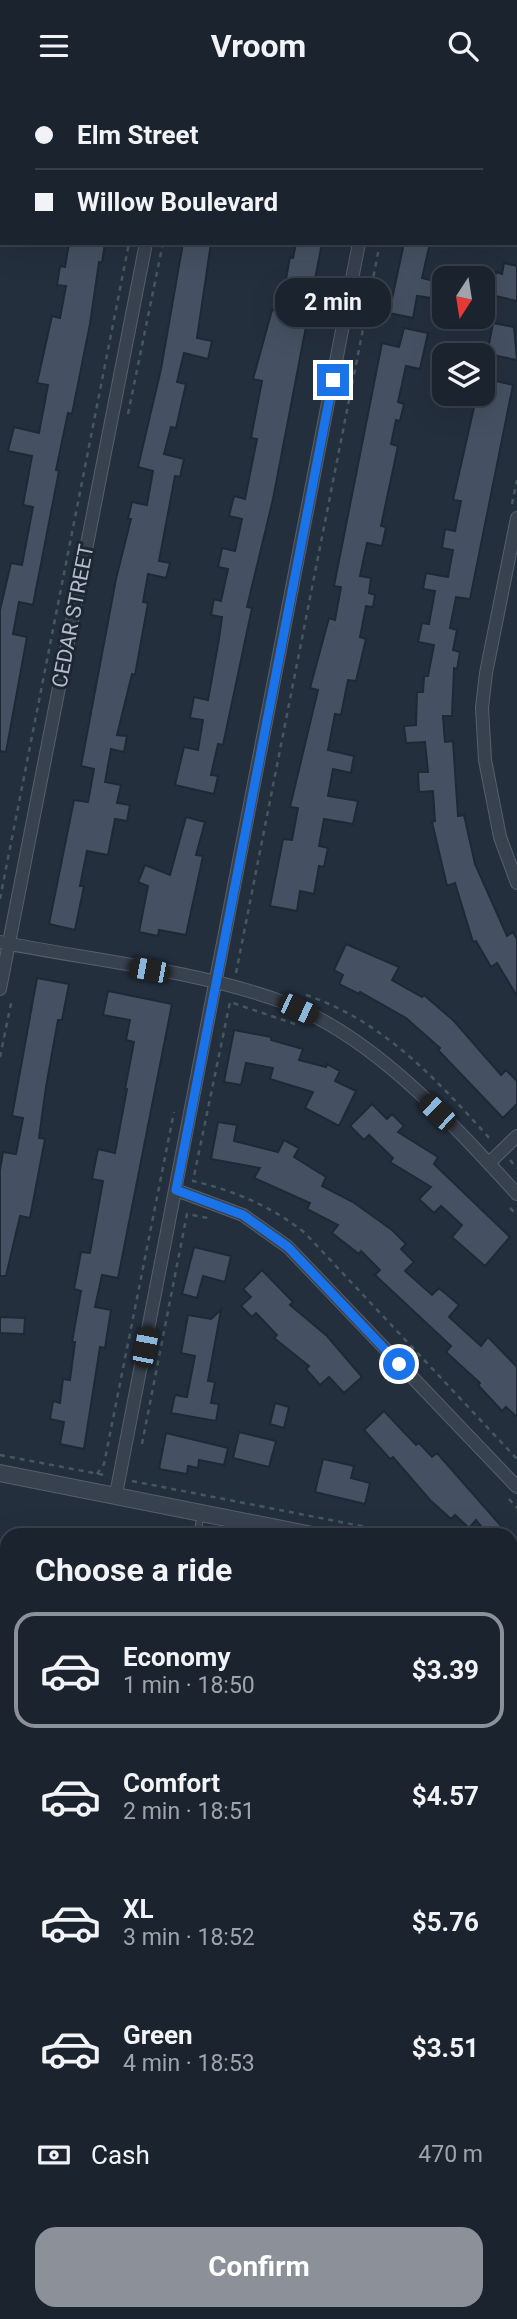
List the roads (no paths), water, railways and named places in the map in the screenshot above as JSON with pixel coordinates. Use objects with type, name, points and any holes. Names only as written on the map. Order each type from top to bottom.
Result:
[{"type":"street","name":"CEDAR STREET","points":[[6,992],[5,943],[146,245]]},
{"type":"street","points":[[118,1486],[359,245]]},
{"type":"street","points":[[517,518],[486,673],[482,708],[485,760],[499,838],[517,883]]},
{"type":"street","points":[[5,943],[216,983],[282,1001],[338,1029],[396,1074],[489,1163],[517,1194]]},
{"type":"street","points":[[489,1163],[517,1136]]},
{"type":"street","points":[[176,1190],[243,1215],[288,1247],[517,1487]]},
{"type":"street","points":[[0,1473],[118,1486],[257,1528]]},
{"type":"lane","points":[[198,1528],[201,1512]]}]
